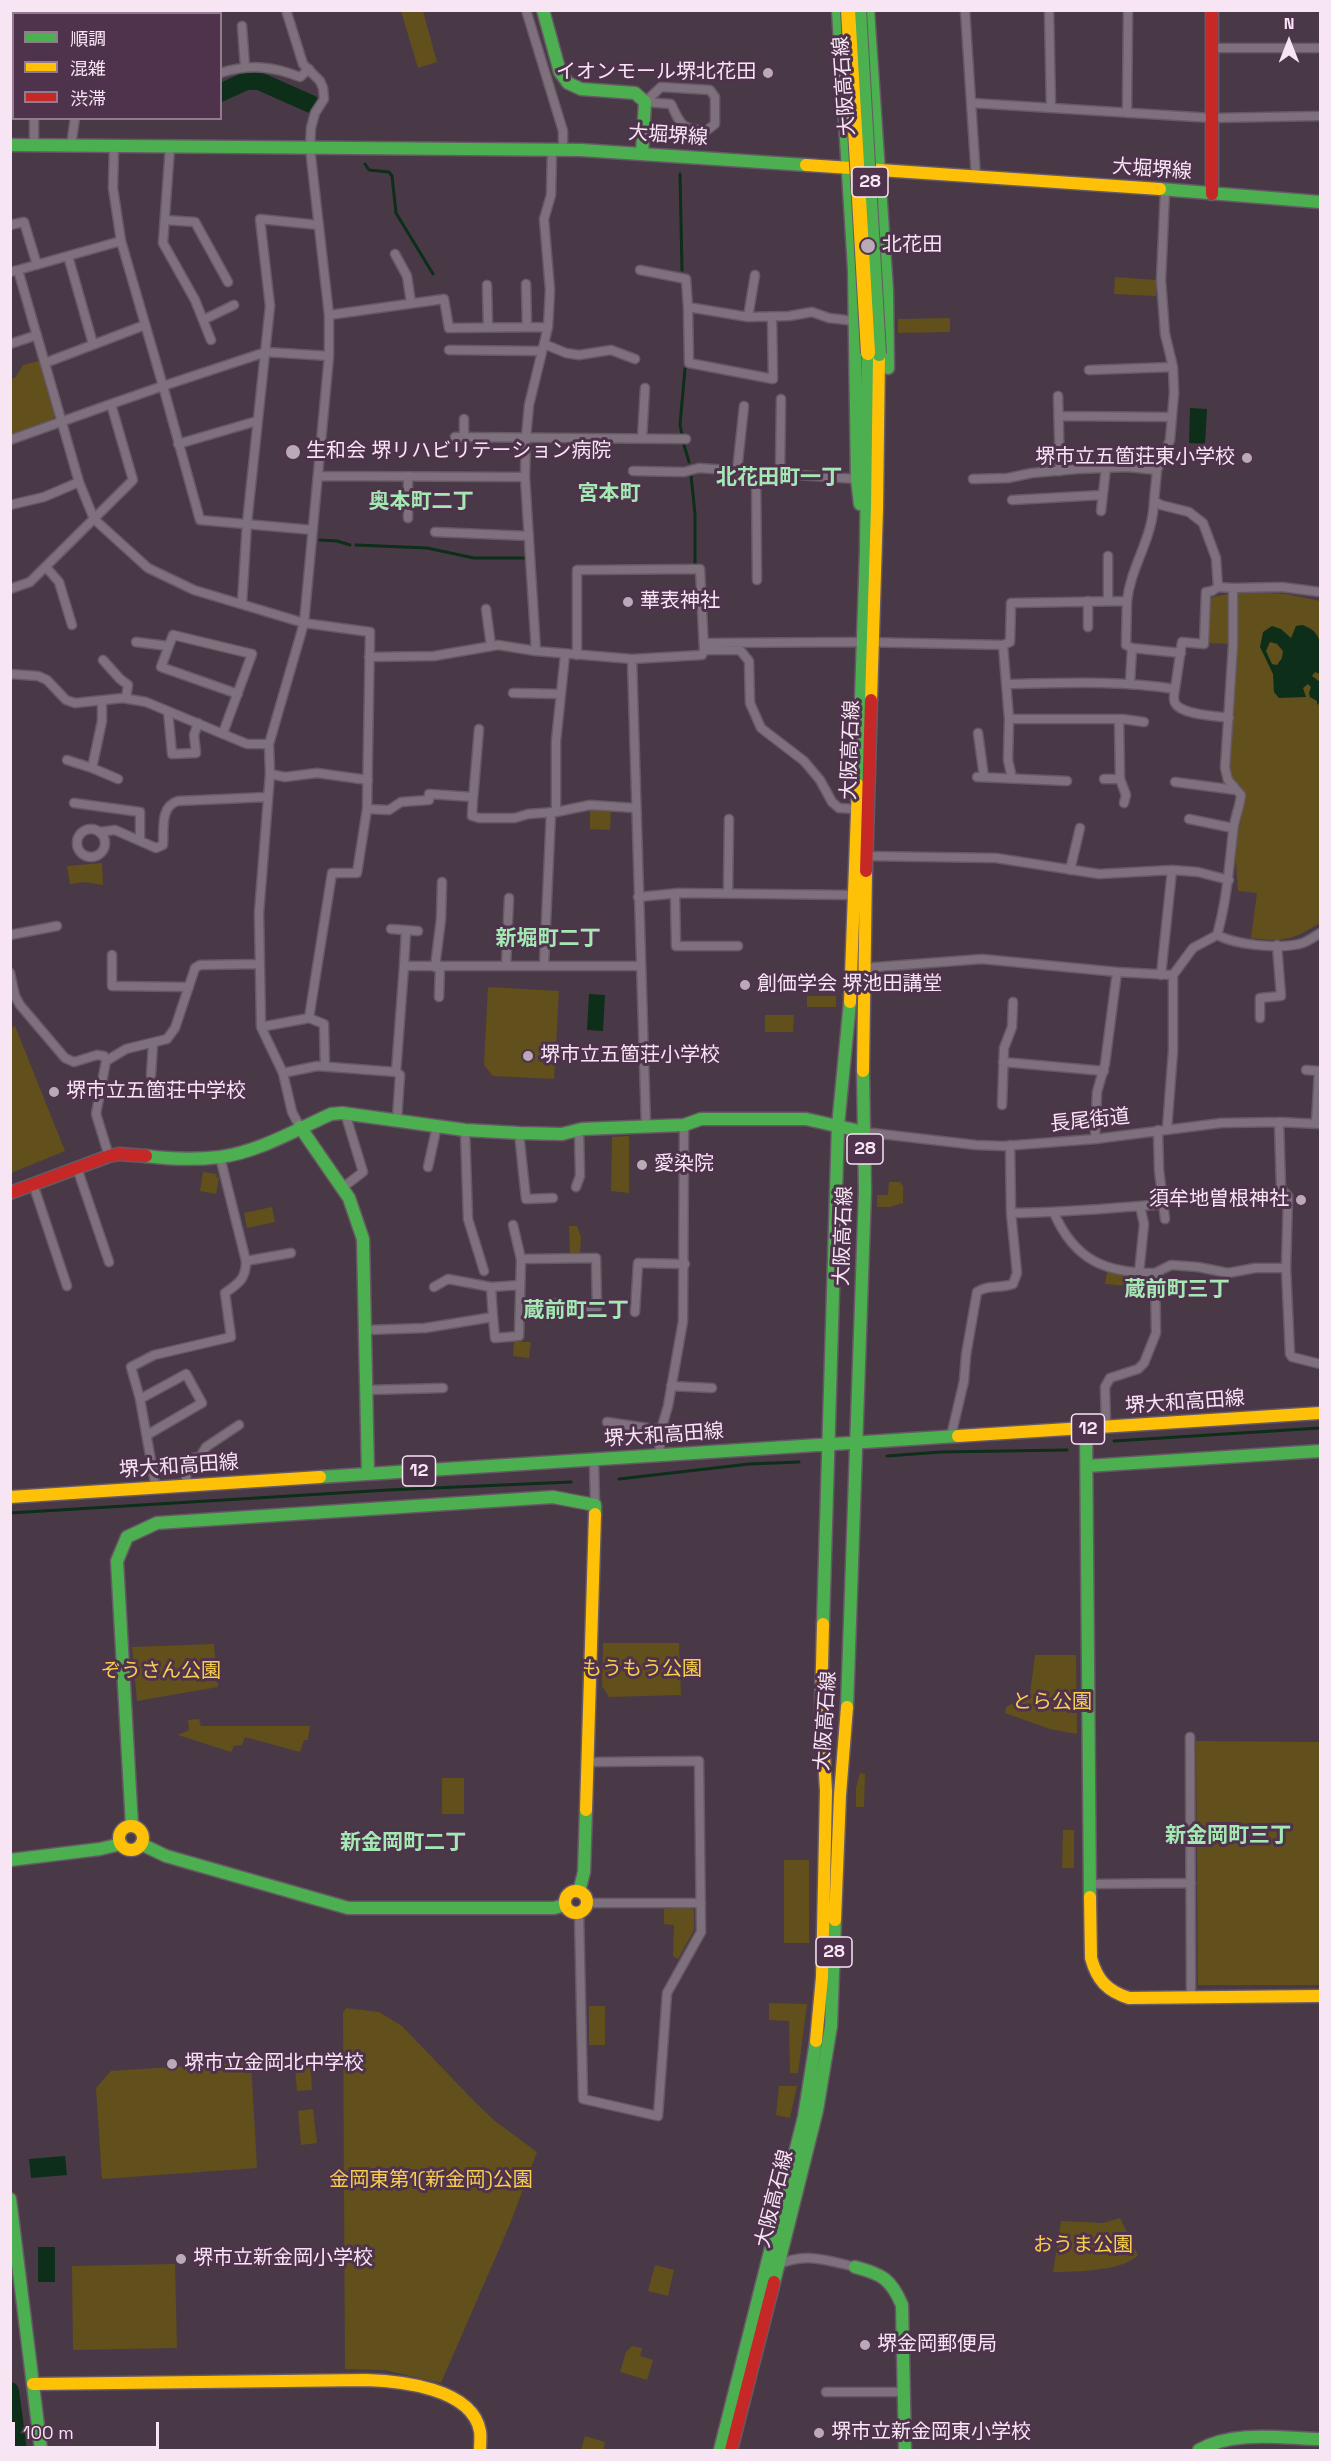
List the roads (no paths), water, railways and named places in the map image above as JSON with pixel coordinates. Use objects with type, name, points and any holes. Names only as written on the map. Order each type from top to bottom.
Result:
[{"type":"main road","points":[[543,10],[560,72],[568,83],[580,89],[635,93],[645,102],[642,154]]},
{"type":"main road","points":[[838,10],[855,321],[857,479],[866,551]]},
{"type":"main road","name":"大阪高石線","points":[[731,2451],[817,2110],[831,2026],[840,1795],[845,1750],[865,1191],[861,856],[867,642],[866,551],[873,354],[848,10]]},
{"type":"main road","name":"大阪高石線","points":[[720,2451],[804,2117],[818,2028],[822,1977],[826,1791],[821,1707],[838,1126],[850,1012],[853,895],[861,856],[855,809],[878,509],[859,10]]},
{"type":"main road","points":[[868,10],[887,314],[888,448],[878,509]]},
{"type":"main road","points":[[1212,10],[1212,194]]},
{"type":"main road","name":"大堀堺線","points":[[10,145],[557,149],[1291,198],[1320,202]]},
{"type":"main road","points":[[10,1193],[109,1156],[193,1160],[220,1157],[245,1151],[331,1114],[345,1113],[465,1130],[519,1133],[562,1134],[579,1130],[684,1125],[701,1119],[806,1119],[864,1132]]},
{"type":"main road","points":[[300,1127],[354,1208],[363,1239],[368,1474]]},
{"type":"main road","name":"堺大和高田線","points":[[10,1497],[1320,1413]]},
{"type":"main road","points":[[1086,1429],[1091,1958],[1095,1974],[1103,1986],[1114,1995],[1129,1998],[1320,1996]]},
{"type":"main road","points":[[1087,1466],[1320,1451]]},
{"type":"main road","points":[[132,1826],[117,1561],[127,1537],[157,1523],[554,1497],[595,1505],[589,1762],[581,1902]]},
{"type":"main road","points":[[132,1826],[122,1830],[119,1837],[121,1844],[131,1850],[141,1844]]},
{"type":"main road","points":[[132,1826],[141,1833],[141,1844]]},
{"type":"main road","points":[[10,1860],[100,1849],[121,1844]]},
{"type":"main road","points":[[141,1844],[166,1856],[348,1908],[543,1908],[565,1905],[568,1895],[573,1892],[581,1902]]},
{"type":"main road","points":[[10,2199],[40,2451]]},
{"type":"main road","points":[[855,2267],[880,2273],[888,2278],[902,2305],[904,2451]]},
{"type":"main road","points":[[33,2384],[366,2380],[397,2382],[444,2394],[460,2401],[471,2410],[482,2433],[480,2451]]},
{"type":"main road","points":[[1199,2451],[1203,2446],[1226,2439],[1320,2439]]},
{"type":"street","points":[[286,10],[303,64],[320,81],[324,99],[315,113],[310,147],[320,225],[328,315],[329,356],[304,623],[269,744],[270,774],[259,913],[259,964],[261,1027],[283,1073],[292,1112],[300,1127]]},
{"type":"street","points":[[526,10],[563,131],[557,149],[551,195],[544,219],[550,290],[548,327],[529,405],[526,437],[525,477],[536,651]]},
{"type":"street","points":[[965,10],[975,178]]},
{"type":"street","points":[[1049,10],[1051,108]]},
{"type":"street","points":[[1127,112],[1128,10]]},
{"type":"street","points":[[242,26],[245,67]]},
{"type":"street","points":[[1213,48],[1320,48]]},
{"type":"street","points":[[222,73],[261,66],[282,70],[300,77],[309,69]]},
{"type":"street","points":[[661,87],[710,90],[715,97],[715,124],[706,131],[688,130],[681,124],[671,104],[645,102],[661,87]]},
{"type":"street","points":[[972,103],[1212,118],[1320,116]]},
{"type":"street","points":[[34,120],[34,145]]},
{"type":"street","points":[[71,146],[75,120]]},
{"type":"street","points":[[114,146],[113,188],[121,241],[200,520],[313,530]]},
{"type":"street","points":[[170,147],[163,243],[211,340]]},
{"type":"street","points":[[1165,191],[1161,280],[1165,334],[1173,367],[1174,393],[1170,440],[1157,470],[1154,516],[1127,601],[1126,645],[1132,648],[1181,653]]},
{"type":"street","points":[[243,603],[247,524],[270,306],[260,219],[320,225]]},
{"type":"street","points":[[165,220],[195,222],[228,282]]},
{"type":"street","points":[[10,225],[24,222],[37,265]]},
{"type":"street","points":[[121,241],[14,271],[37,335],[79,482],[94,519],[148,568],[194,590],[304,623],[370,632],[367,809],[357,873],[332,873],[309,1018]]},
{"type":"street","points":[[395,254],[407,276],[411,303]]},
{"type":"street","points":[[68,256],[93,344]]},
{"type":"street","points":[[640,270],[686,279],[689,363],[773,380],[772,317]]},
{"type":"street","points":[[748,317],[755,275]]},
{"type":"street","points":[[526,284],[526,327]]},
{"type":"street","points":[[487,285],[488,327]]},
{"type":"street","points":[[328,315],[389,309],[411,303],[444,299],[449,328],[548,327]]},
{"type":"street","points":[[203,320],[234,305]]},
{"type":"street","points":[[688,307],[748,317],[772,317],[813,312],[829,318],[855,321]]},
{"type":"street","points":[[45,363],[145,325]]},
{"type":"street","points":[[10,344],[37,335]]},
{"type":"street","points":[[449,351],[543,347],[579,355],[611,350],[634,359]]},
{"type":"street","points":[[10,440],[266,352],[329,356]]},
{"type":"street","points":[[1089,370],[1173,367]]},
{"type":"street","points":[[642,439],[645,388]]},
{"type":"street","points":[[1058,396],[1060,471]]},
{"type":"street","points":[[780,474],[781,399]]},
{"type":"street","points":[[10,589],[30,582],[133,480],[111,404]]},
{"type":"street","points":[[737,471],[744,406]]},
{"type":"street","points":[[1059,416],[1171,417]]},
{"type":"street","points":[[464,419],[459,437],[686,439]]},
{"type":"street","points":[[178,444],[257,421]]},
{"type":"street","points":[[633,471],[684,472],[694,467],[857,479]]},
{"type":"street","points":[[973,479],[1008,478],[1032,473],[1106,468],[1127,467],[1157,470]]},
{"type":"street","points":[[1101,511],[1106,468]]},
{"type":"street","points":[[756,472],[757,580]]},
{"type":"street","points":[[318,476],[525,477]]},
{"type":"street","points":[[408,476],[408,518]]},
{"type":"street","points":[[10,505],[44,497],[79,482]]},
{"type":"street","points":[[1012,500],[1102,495]]},
{"type":"street","points":[[1154,501],[1189,512],[1203,523],[1216,558],[1218,587]]},
{"type":"street","points":[[435,532],[529,536]]},
{"type":"street","points":[[1108,556],[1108,601]]},
{"type":"street","points":[[46,567],[59,582],[72,625]]},
{"type":"street","points":[[369,657],[444,655],[491,646],[565,655],[577,656],[632,659],[702,655],[704,646],[700,569],[577,570],[577,656]]},
{"type":"street","points":[[1229,718],[1186,712],[1177,707],[1174,701],[1182,642],[1204,644],[1206,591],[1212,591],[1218,587],[1282,587],[1320,592]]},
{"type":"street","points":[[1217,935],[1229,880],[1233,828],[1240,802],[1240,795],[1228,780],[1225,768],[1233,588]]},
{"type":"street","points":[[1088,601],[1088,627]]},
{"type":"street","points":[[704,646],[867,642],[1003,645],[1010,642],[1011,603],[1127,601]]},
{"type":"street","points":[[486,609],[491,646]]},
{"type":"street","points":[[223,733],[238,694],[252,654],[173,635],[161,667],[238,694]]},
{"type":"street","points":[[136,642],[168,646]]},
{"type":"street","points":[[1003,645],[1009,719],[1008,760],[1012,778]]},
{"type":"street","points":[[704,646],[740,650],[745,655],[749,661],[750,703],[761,728],[804,761],[820,780],[832,802],[839,808],[855,809]]},
{"type":"street","points":[[1130,682],[1132,648]]},
{"type":"street","points":[[544,966],[556,741],[565,655]]},
{"type":"street","points":[[632,659],[646,1127]]},
{"type":"street","points":[[104,660],[128,685],[126,698]]},
{"type":"street","points":[[10,674],[38,676],[47,680],[66,700],[75,703],[126,698],[146,702],[247,744],[269,744]]},
{"type":"street","points":[[1006,684],[1130,682],[1175,689]]},
{"type":"street","points":[[513,693],[561,694]]},
{"type":"street","points":[[92,768],[102,721],[102,701]]},
{"type":"street","points":[[168,711],[172,754],[195,753],[194,735],[198,723]]},
{"type":"street","points":[[1009,719],[1119,719],[1144,722]]},
{"type":"street","points":[[1119,719],[1120,779],[1126,795],[1124,803]]},
{"type":"street","points":[[479,729],[472,816],[515,818],[590,805],[636,808]]},
{"type":"street","points":[[978,733],[981,777],[1067,781]]},
{"type":"street","points":[[67,760],[118,779]]},
{"type":"street","points":[[270,774],[285,777],[317,773],[368,780]]},
{"type":"street","points":[[1104,779],[1120,779]]},
{"type":"street","points":[[1175,782],[1236,790]]},
{"type":"street","points":[[367,809],[389,810],[401,802],[429,800],[429,794],[473,797],[473,800]]},
{"type":"street","points":[[99,832],[115,830],[156,848],[163,845],[166,810],[171,803],[268,797]]},
{"type":"street","points":[[74,803],[140,812],[140,840]]},
{"type":"street","points":[[728,893],[729,819]]},
{"type":"street","points":[[1189,819],[1233,828]]},
{"type":"street","points":[[1070,870],[1080,828]]},
{"type":"street","points":[[861,856],[996,858],[1099,874],[1172,870],[1198,872],[1229,880]]},
{"type":"street","points":[[1161,975],[1172,870]]},
{"type":"street","points":[[439,997],[437,967],[442,882]]},
{"type":"street","points":[[638,897],[675,893],[853,895]]},
{"type":"street","points":[[675,893],[676,946],[738,946]]},
{"type":"street","points":[[506,966],[509,898]]},
{"type":"street","points":[[10,935],[57,926]]},
{"type":"street","points":[[391,929],[418,931]]},
{"type":"street","points":[[396,1072],[405,930]]},
{"type":"street","points":[[1165,1220],[1165,1204],[1159,1170],[1173,1051],[1173,975],[1193,948],[1217,935],[1251,945],[1277,945],[1301,944],[1320,933]]},
{"type":"street","points":[[1260,1018],[1260,998],[1281,996],[1277,945]]},
{"type":"street","points":[[112,955],[112,986],[189,987]]},
{"type":"street","points":[[863,968],[982,959],[1173,975]]},
{"type":"street","points":[[106,1061],[126,1049],[167,1039],[175,1028],[195,968],[200,965],[259,964]]},
{"type":"street","points":[[404,966],[641,966]]},
{"type":"street","points":[[1095,1138],[1097,1092],[1104,1071],[1117,972]]},
{"type":"street","points":[[10,973],[15,996],[20,1005],[65,1058],[74,1062],[97,1055],[104,1056],[106,1061],[96,1114],[109,1156]]},
{"type":"street","points":[[1002,1105],[1004,1048],[1012,1027],[1013,1002]]},
{"type":"street","points":[[261,1027],[309,1018],[324,1024],[325,1066]]},
{"type":"street","points":[[151,1075],[153,1044]]},
{"type":"street","points":[[1003,1062],[1104,1071]]},
{"type":"street","points":[[283,1073],[304,1067],[325,1066],[396,1072],[400,1075],[397,1119]]},
{"type":"street","points":[[1306,1070],[1320,1071],[1318,1124]]},
{"type":"street","points":[[342,1188],[363,1172],[345,1113]]},
{"type":"street","points":[[1279,1122],[1281,1190],[1288,1196],[1286,1268],[1290,1354],[1292,1357],[1320,1364]]},
{"type":"street","name":"長尾街道","points":[[864,1132],[975,1145],[1010,1145],[1095,1138],[1221,1123],[1318,1124]]},
{"type":"street","points":[[659,1456],[661,1430],[683,1321],[684,1125]]},
{"type":"street","points":[[428,1167],[437,1126]]},
{"type":"street","points":[[465,1130],[468,1219],[484,1271]]},
{"type":"street","points":[[576,1187],[580,1176],[579,1130]]},
{"type":"street","points":[[519,1133],[526,1199],[553,1198]]},
{"type":"street","points":[[951,1436],[964,1381],[977,1292],[984,1287],[1005,1287],[1013,1284],[1017,1273],[1011,1213],[1010,1145]]},
{"type":"street","points":[[156,1489],[140,1399],[131,1367],[154,1355],[231,1337],[225,1293],[241,1281],[246,1274],[246,1261],[220,1157]]},
{"type":"street","points":[[77,1167],[109,1262]]},
{"type":"street","points":[[33,1184],[67,1286]]},
{"type":"street","points":[[1220,1198],[1284,1193]]},
{"type":"street","points":[[1011,1213],[1054,1213],[1069,1209],[1113,1210],[1165,1204]]},
{"type":"street","points":[[1139,1273],[1144,1224],[1140,1206]]},
{"type":"street","points":[[1054,1213],[1065,1236],[1090,1260],[1121,1272],[1155,1273],[1171,1265],[1228,1273],[1255,1268],[1286,1268]]},
{"type":"street","points":[[491,1287],[495,1338],[519,1336],[521,1259],[513,1225]]},
{"type":"street","points":[[246,1261],[291,1253]]},
{"type":"street","points":[[520,1304],[564,1303],[576,1310],[597,1308],[596,1258],[521,1259]]},
{"type":"street","points":[[635,1312],[638,1263],[685,1264]]},
{"type":"street","points":[[1106,1428],[1105,1387],[1110,1378],[1138,1369],[1144,1363],[1156,1333],[1155,1273]]},
{"type":"street","points":[[434,1287],[448,1279],[491,1287],[520,1285]]},
{"type":"street","points":[[366,1330],[425,1328],[493,1317]]},
{"type":"street","points":[[140,1399],[186,1374],[202,1403],[147,1435]]},
{"type":"street","points":[[671,1386],[712,1388]]},
{"type":"street","points":[[367,1390],[442,1388]]},
{"type":"street","points":[[608,1422],[661,1430]]},
{"type":"street","points":[[187,1486],[185,1464],[188,1459],[200,1457],[206,1447],[239,1425]]},
{"type":"street","points":[[594,1461],[595,1505]]},
{"type":"street","points":[[1190,1737],[1191,1998]]},
{"type":"street","points":[[589,1762],[699,1761],[701,1903],[701,1932],[667,1993],[658,2116],[583,2099],[581,1902],[701,1903]]},
{"type":"street","points":[[1090,1884],[1191,1883]]},
{"type":"street","points":[[778,2265],[790,2259],[810,2256],[855,2267]]},
{"type":"street","points":[[826,2392],[904,2392]]},
{"type":"waterway","points":[[222,92],[246,81],[259,81],[311,104]]},
{"type":"waterway","points":[[365,164],[369,170],[389,172],[392,176],[396,213],[433,274]]},
{"type":"waterway","points":[[680,174],[682,270]]},
{"type":"waterway","points":[[682,435],[680,425],[685,369]]},
{"type":"waterway","points":[[684,445],[689,462]]},
{"type":"waterway","points":[[691,475],[695,514],[695,565]]},
{"type":"waterway","points":[[320,540],[337,541],[350,545]]},
{"type":"waterway","points":[[356,545],[427,548],[474,558],[524,558]]},
{"type":"waterway","points":[[1114,1441],[1320,1428]]},
{"type":"waterway","points":[[887,1456],[941,1452],[1067,1450]]},
{"type":"waterway","points":[[619,1479],[749,1464],[799,1462]]},
{"type":"waterway","points":[[10,1513],[388,1490],[571,1482]]},
{"type":"waterway","points":[[10,2391],[18,2450]]},
{"type":"place","name":"イオンモール堺北花田","points":[[768,73]]},
{"type":"place","name":"北花田","points":[[868,246]]},
{"type":"place","name":"生和会 堺リハビリテーション病院","points":[[293,452]]},
{"type":"place","name":"堺市立五箇荘東小学校","points":[[1247,458]]},
{"type":"place","name":"華表神社","points":[[628,602]]},
{"type":"place","name":"創価学会 堺池田講堂","points":[[745,985]]},
{"type":"place","name":"堺市立五箇荘小学校","points":[[528,1056]]},
{"type":"place","name":"堺市立五箇荘中学校","points":[[54,1092]]},
{"type":"place","name":"愛染院","points":[[642,1165]]},
{"type":"place","name":"須牟地曽根神社","points":[[1301,1200]]},
{"type":"place","name":"堺市立金岡北中学校","points":[[172,2064]]},
{"type":"place","name":"堺市立新金岡小学校","points":[[181,2259]]},
{"type":"place","name":"堺金岡郵便局","points":[[865,2345]]},
{"type":"place","name":"堺市立新金岡東小学校","points":[[819,2433]]},
{"type":"district","name":"北花田町一丁","points":[[779,478]]},
{"type":"district","name":"宮本町","points":[[609,494]]},
{"type":"district","name":"奥本町二丁","points":[[421,502]]},
{"type":"district","name":"新堀町二丁","points":[[548,939]]},
{"type":"district","name":"蔵前町三丁","points":[[1177,1290]]},
{"type":"district","name":"蔵前町二丁","points":[[576,1311]]},
{"type":"district","name":"新金岡町三丁","points":[[1228,1836]]},
{"type":"district","name":"新金岡町二丁","points":[[403,1843]]},
{"type":"park label","name":"もうもう公園","points":[[642,1670]]},
{"type":"park label","name":"ぞうさん公園","points":[[161,1672]]},
{"type":"park label","name":"とら公園","points":[[1052,1703]]},
{"type":"park label","name":"金岡東第1(新金岡)公園","points":[[431,2181]]},
{"type":"park label","name":"おうま公園","points":[[1083,2246]]}]
